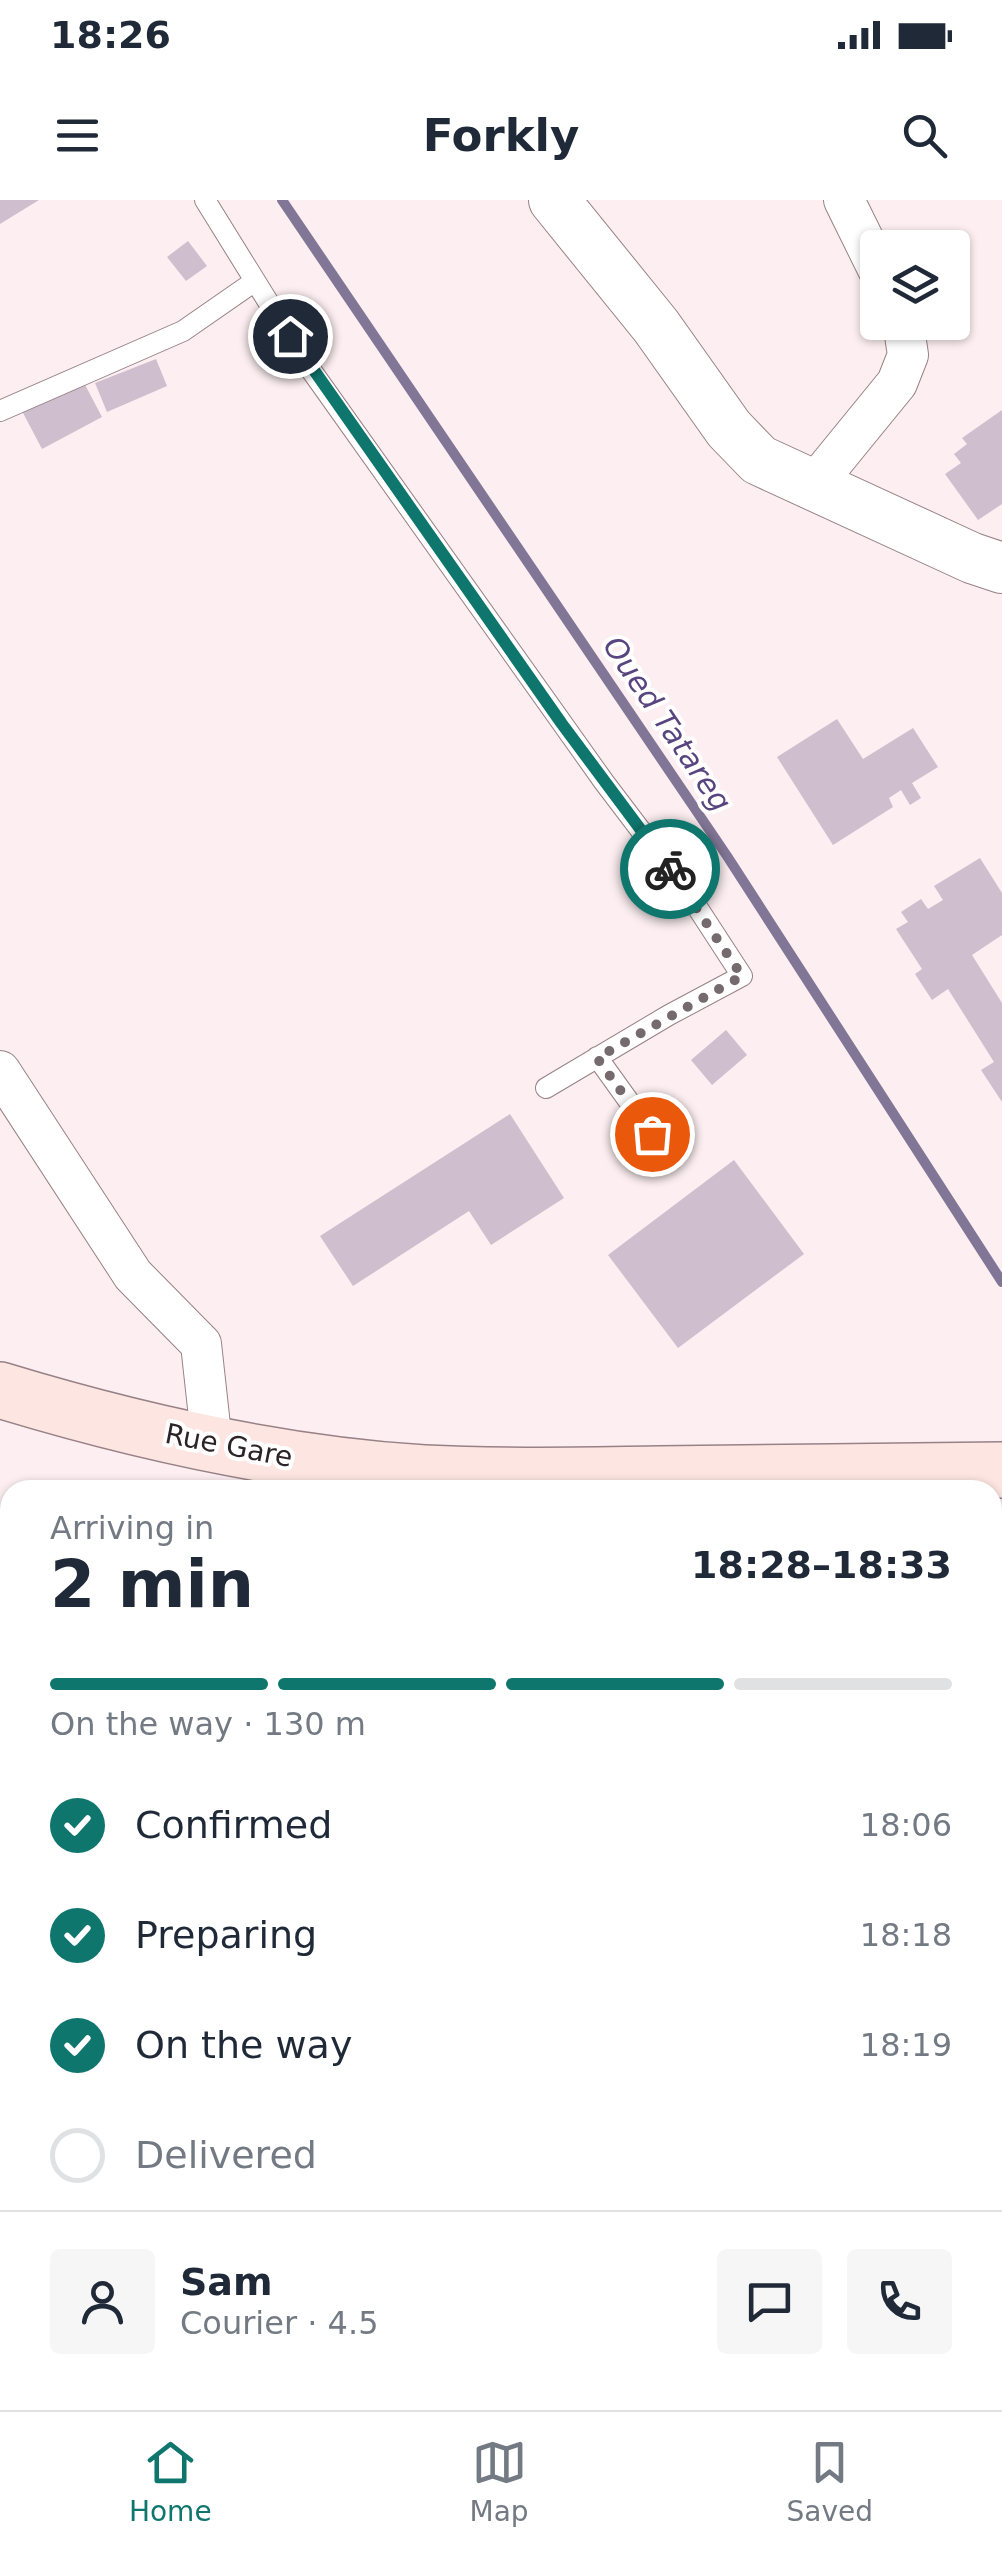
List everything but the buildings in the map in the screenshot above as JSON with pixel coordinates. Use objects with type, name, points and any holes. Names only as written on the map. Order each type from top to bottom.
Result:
[{"type":"main road","name":"Rue Gare","points":[[0,1390],[80,1414],[212,1444],[314,1462],[424,1473],[554,1476],[1002,1470]]},
{"type":"main road","name":"Rue Gare","points":[[0,1414],[208,1467],[283,1480]]},
{"type":"street","points":[[554,200],[656,326],[729,429],[759,460],[972,558],[1002,568]]},
{"type":"street","points":[[844,200],[860,232]]},
{"type":"street","points":[[813,486],[898,382],[908,355],[906,340]]},
{"type":"street","points":[[0,1070],[133,1275],[202,1344],[212,1444]]},
{"type":"lane","points":[[205,200],[306,363],[583,753],[686,890],[742,976],[546,1088]]},
{"type":"lane","points":[[0,411],[183,331],[255,281]]},
{"type":"lane","points":[[597,1058],[671,1160]]},
{"type":"waterway","name":"Oued Tatareg","points":[[282,200],[727,856],[1002,1282]]},
{"type":"way so far","points":[[652,1134],[597,1058],[742,976],[670,869]]},
{"type":"route","points":[[290,336],[562,724],[670,869]]}]
